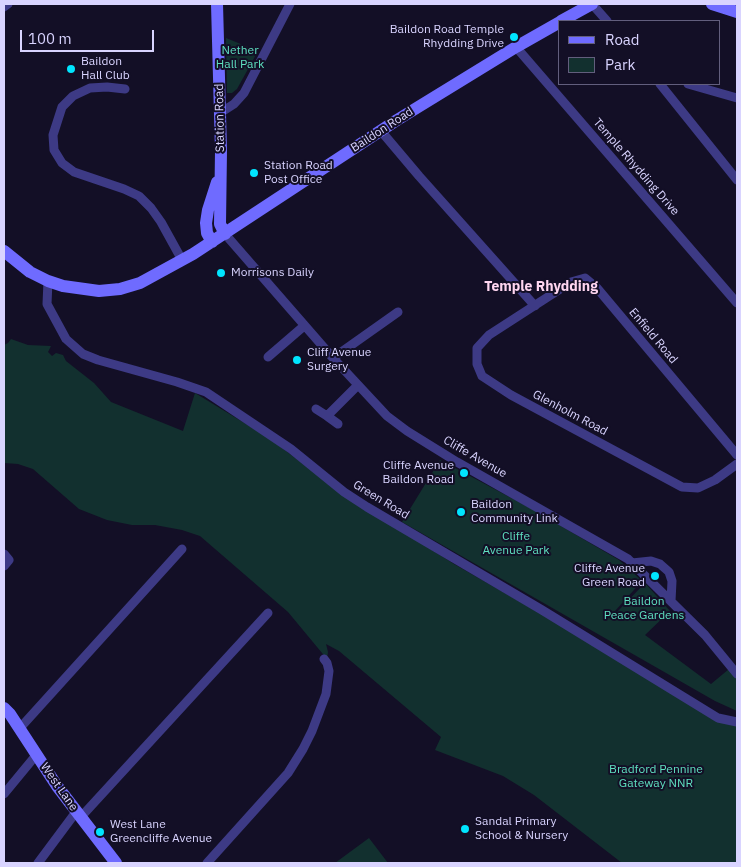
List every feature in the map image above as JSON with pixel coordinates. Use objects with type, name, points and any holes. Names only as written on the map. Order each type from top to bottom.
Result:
[{"type":"main road","name":"Baildon Road","points":[[564,20],[592,4]]},
{"type":"main road","points":[[714,4],[737,12]]},
{"type":"main road","name":"Station Road","points":[[219,5],[220,224],[225,234]]},
{"type":"main road","name":"Baildon Road","points":[[4,251],[30,272],[48,281],[78,289],[99,291],[120,289],[140,283],[225,234],[381,131],[558,23]]},
{"type":"main road","name":"Station Road","points":[[212,242],[206,223],[208,210],[220,172]]},
{"type":"main road","name":"West Lane","points":[[4,708],[20,728],[78,815],[115,863]]},
{"type":"street","points":[[4,7],[8,4]]},
{"type":"street","points":[[220,113],[234,104],[244,93],[290,4]]},
{"type":"street","points":[[592,4],[605,20]]},
{"type":"street","name":"Temple Rhydding Drive","points":[[516,47],[737,303]]},
{"type":"street","points":[[661,85],[737,180]]},
{"type":"street","points":[[692,85],[737,98]]},
{"type":"street","points":[[125,89],[90,88],[74,96],[62,107],[53,135],[54,150],[62,163],[74,172],[139,196],[161,222],[182,260]]},
{"type":"street","points":[[381,131],[535,306]]},
{"type":"street","name":"Cliffe Avenue","points":[[225,234],[357,386],[387,416],[407,431],[628,559],[705,635],[737,674]]},
{"type":"street","name":"Enfield Road","points":[[535,306],[571,282],[585,278],[597,288],[737,455]]},
{"type":"street","name":"Green Road","points":[[48,281],[47,304],[66,339],[76,349],[98,360],[206,392],[292,449],[344,492],[367,507],[718,718],[737,722]]},
{"type":"street","name":"Glenholm Road","points":[[535,306],[488,335],[477,348],[477,364],[482,376],[511,395],[682,487],[698,488],[715,480],[737,464]]},
{"type":"street","points":[[333,358],[398,312]]},
{"type":"street","points":[[268,358],[304,326]]},
{"type":"street","points":[[327,416],[357,386]]},
{"type":"street","points":[[316,409],[338,424]]},
{"type":"street","points":[[20,728],[182,549]]},
{"type":"street","points":[[4,554],[9,560],[4,566]]},
{"type":"street","points":[[632,563],[651,562],[660,564],[669,572],[672,581],[671,601]]},
{"type":"street","points":[[38,863],[78,815],[268,613]]},
{"type":"street","points":[[207,863],[288,772],[303,749],[326,694],[329,671],[324,659]]},
{"type":"street","points":[[4,794],[37,754]]},
{"type":"green space","name":"Nether Hall Park","points":[[226,38],[258,51],[237,89],[232,93],[227,93]]},
{"type":"green space","name":"Bradford Pennine Gateway NNR","points":[[11,339],[28,345],[51,346],[48,352],[52,356],[56,353],[63,355],[66,361],[94,383],[111,402],[183,431],[195,393],[269,438],[333,487],[454,564],[737,726],[737,863],[622,863],[534,795],[503,776],[435,750],[441,737],[339,651],[326,644],[327,659],[288,612],[200,536],[182,530],[155,525],[132,525],[107,520],[79,509],[33,469],[18,464],[4,463],[4,345]]},
{"type":"green space","name":"Cliffe Avenue Park","points":[[440,460],[530,508],[619,560],[642,581],[615,611],[617,612],[645,583],[670,611],[645,635],[711,684],[729,669],[737,679],[737,711],[715,701],[402,522]]},
{"type":"green space","points":[[369,838],[388,863],[335,863]]},
{"type":"place","name":"Baildon Road Temple Rhydding Drive","points":[[514,37]]},
{"type":"place","name":"Baildon Hall Club","points":[[71,69]]},
{"type":"place","name":"Station Road Post Office","points":[[254,173]]},
{"type":"place","name":"Morrisons Daily","points":[[221,273]]},
{"type":"place","name":"Cliff Avenue Surgery","points":[[297,360]]},
{"type":"place","name":"Cliffe Avenue Baildon Road","points":[[464,473]]},
{"type":"place","name":"Baildon Community Link","points":[[461,512]]},
{"type":"place","name":"Cliffe Avenue Green Road","points":[[655,576]]},
{"type":"place","name":"Sandal Primary School & Nursery","points":[[465,829]]},
{"type":"place","name":"West Lane Greencliffe Avenue","points":[[100,832]]},
{"type":"district","name":"Temple Rhydding","points":[[541,287]]},
{"type":"park label","name":"Baildon Peace Gardens","points":[[644,609]]}]
